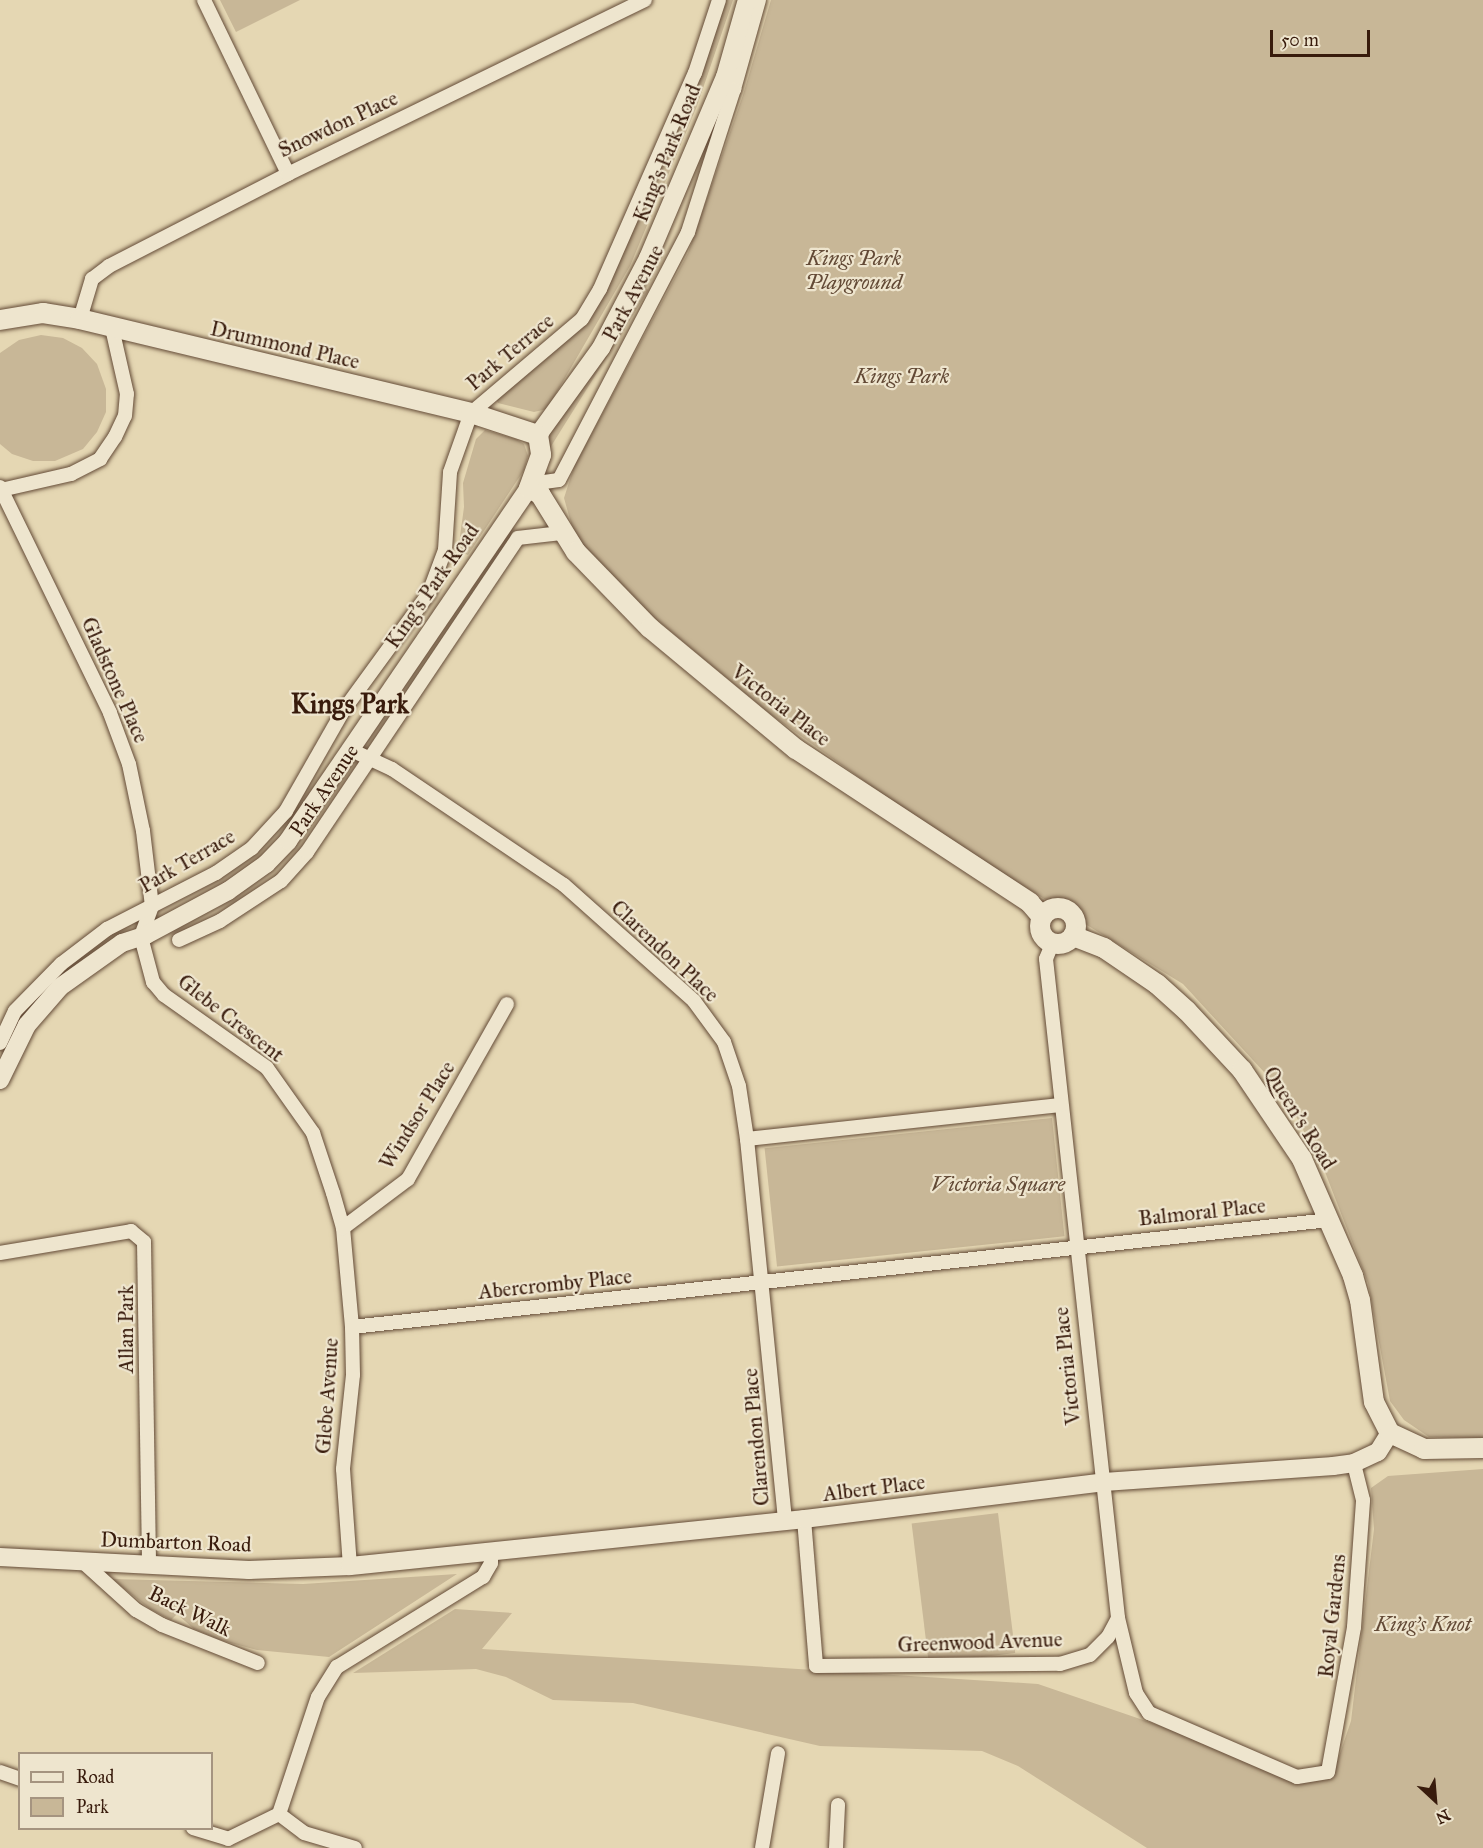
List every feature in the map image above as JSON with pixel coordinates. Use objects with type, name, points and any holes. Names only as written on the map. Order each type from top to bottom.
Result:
[{"type":"main road","name":"Drummond Place","points":[[0,320],[20,314],[80,319],[471,413],[538,435]]},
{"type":"main road","name":"King's Park Road","points":[[530,486],[541,455],[538,435]]},
{"type":"main road","name":"Victoria Place","points":[[530,486],[540,494],[561,533],[616,595],[713,683],[815,763],[1030,903],[1042,917]]},
{"type":"main road","points":[[1050,910],[1067,911],[1075,920],[1073,936],[1064,944],[1052,944],[1041,933],[1042,917],[1050,910]]},
{"type":"main road","name":"Queen's Road","points":[[1073,936],[1104,948],[1157,984],[1242,1070],[1302,1159],[1360,1300],[1374,1402],[1390,1433]]},
{"type":"main road","points":[[1390,1433],[1424,1449],[1483,1448]]},
{"type":"street","points":[[204,0],[288,174]]},
{"type":"street","name":"Snowdon Place","points":[[80,319],[92,279],[110,266],[288,174],[645,0]]},
{"type":"street","name":"Park Terrace","points":[[0,1043],[15,1011],[61,964],[107,929],[216,873],[252,848],[286,811],[344,711],[429,593],[445,550],[450,472],[471,413],[582,319],[600,290],[695,73],[719,0]]},
{"type":"street","name":"King's Park Road","points":[[538,435],[601,348],[673,206],[728,87],[747,0]]},
{"type":"street","name":"Park Avenue","points":[[530,486],[559,480],[688,232],[728,87],[759,0]]},
{"type":"street","points":[[1,488],[71,474],[100,459],[115,437],[125,416],[127,394],[112,328]]},
{"type":"street","name":"King's Park Road","points":[[0,1080],[27,1025],[55,992],[113,949],[141,937],[228,891],[266,864],[288,841],[349,748],[530,486]]},
{"type":"street","name":"Gladstone Place","points":[[1,488],[110,713],[129,764],[143,831],[152,906],[141,937]]},
{"type":"street","name":"Park Avenue","points":[[179,940],[220,921],[281,881],[307,852],[370,761],[518,538],[561,533]]},
{"type":"street","name":"Clarendon Place","points":[[349,748],[370,761],[401,775],[564,885],[694,1001],[724,1042],[739,1086],[747,1139],[785,1521]]},
{"type":"street","name":"Glebe Crescent","points":[[141,937],[153,982],[164,995],[267,1068],[295,1103],[313,1133],[342,1228]]},
{"type":"street","points":[[762,1283],[1078,1246],[1060,1105],[1046,959],[1052,944]]},
{"type":"street","name":"Windsor Place","points":[[342,1228],[408,1179],[507,1004]]},
{"type":"street","points":[[747,1139],[1060,1105]]},
{"type":"street","name":"Balmoral Place","points":[[1078,1246],[1329,1220]]},
{"type":"street","name":"Glebe Avenue","points":[[342,1228],[352,1327],[353,1375],[343,1469],[350,1566]]},
{"type":"street","name":"Allan Park","points":[[0,1253],[131,1232],[144,1242],[149,1566]]},
{"type":"street","name":"Victoria Place","points":[[1078,1246],[1118,1618]]},
{"type":"street","name":"Abercromby Place","points":[[352,1327],[762,1283]]},
{"type":"street","name":"Albert Place","points":[[350,1566],[804,1519],[1104,1482],[1354,1463],[1378,1452],[1390,1433]]},
{"type":"street","name":"Royal Gardens","points":[[1118,1618],[1136,1693],[1149,1713],[1297,1777],[1328,1772],[1347,1681],[1354,1627],[1363,1500],[1354,1463]]},
{"type":"street","name":"Greenwood Avenue","points":[[804,1519],[816,1666],[1060,1664],[1090,1655],[1108,1636],[1118,1618]]},
{"type":"street","points":[[198,1830],[228,1843],[279,1814],[318,1697],[337,1667],[483,1577],[489,1571],[491,1551]]},
{"type":"street","name":"Dumbarton Road","points":[[0,1557],[249,1570],[350,1566]]},
{"type":"street","name":"Back Walk","points":[[83,1562],[136,1610],[162,1626],[258,1663]]},
{"type":"street","points":[[762,1848],[778,1753]]},
{"type":"street","points":[[0,1772],[18,1778]]},
{"type":"street","points":[[836,1848],[838,1804]]},
{"type":"street","points":[[279,1814],[304,1833],[355,1848]]},
{"type":"green space","points":[[220,0],[300,0],[236,32]]},
{"type":"green space","points":[[720,0],[733,0],[697,106],[630,266],[547,409],[534,412],[498,403],[495,397],[585,322]]},
{"type":"green space","name":"Kings Park Playground","points":[[771,0],[1483,0],[1483,1438],[1429,1437],[1404,1420],[1390,1401],[1368,1283],[1325,1172],[1285,1095],[1183,984],[940,835],[770,714],[616,586],[576,541],[564,498],[574,467],[688,253],[743,95]]},
{"type":"green space","points":[[636,282],[649,290],[544,457],[532,449]]},
{"type":"green space","points":[[41,335],[63,338],[82,348],[97,364],[106,389],[106,412],[97,432],[83,449],[55,461],[33,461],[12,454],[0,444],[0,353],[19,340]]},
{"type":"green space","points":[[485,430],[516,439],[524,444],[528,456],[524,470],[468,555],[458,551],[464,507],[463,483],[476,439]]},
{"type":"green space","name":"Victoria Square","points":[[1052,1118],[1064,1236],[777,1267],[765,1148]]},
{"type":"green space","name":"King's Knot","points":[[1483,1469],[1483,1848],[1147,1848],[1018,1766],[982,1751],[820,1746],[633,1703],[553,1700],[506,1677],[476,1669],[353,1673],[455,1609],[512,1613],[482,1649],[1038,1684],[1181,1733],[1299,1783],[1332,1777],[1351,1721],[1374,1529],[1371,1488],[1388,1476]]},
{"type":"green space","points":[[998,1513],[1015,1653],[929,1664],[912,1524]]},
{"type":"green space","points":[[457,1574],[329,1657],[257,1650],[220,1640],[194,1629],[177,1614],[171,1620],[150,1609],[112,1579],[303,1584]]},
{"type":"district","name":"Kings Park","points":[[350,704]]}]
